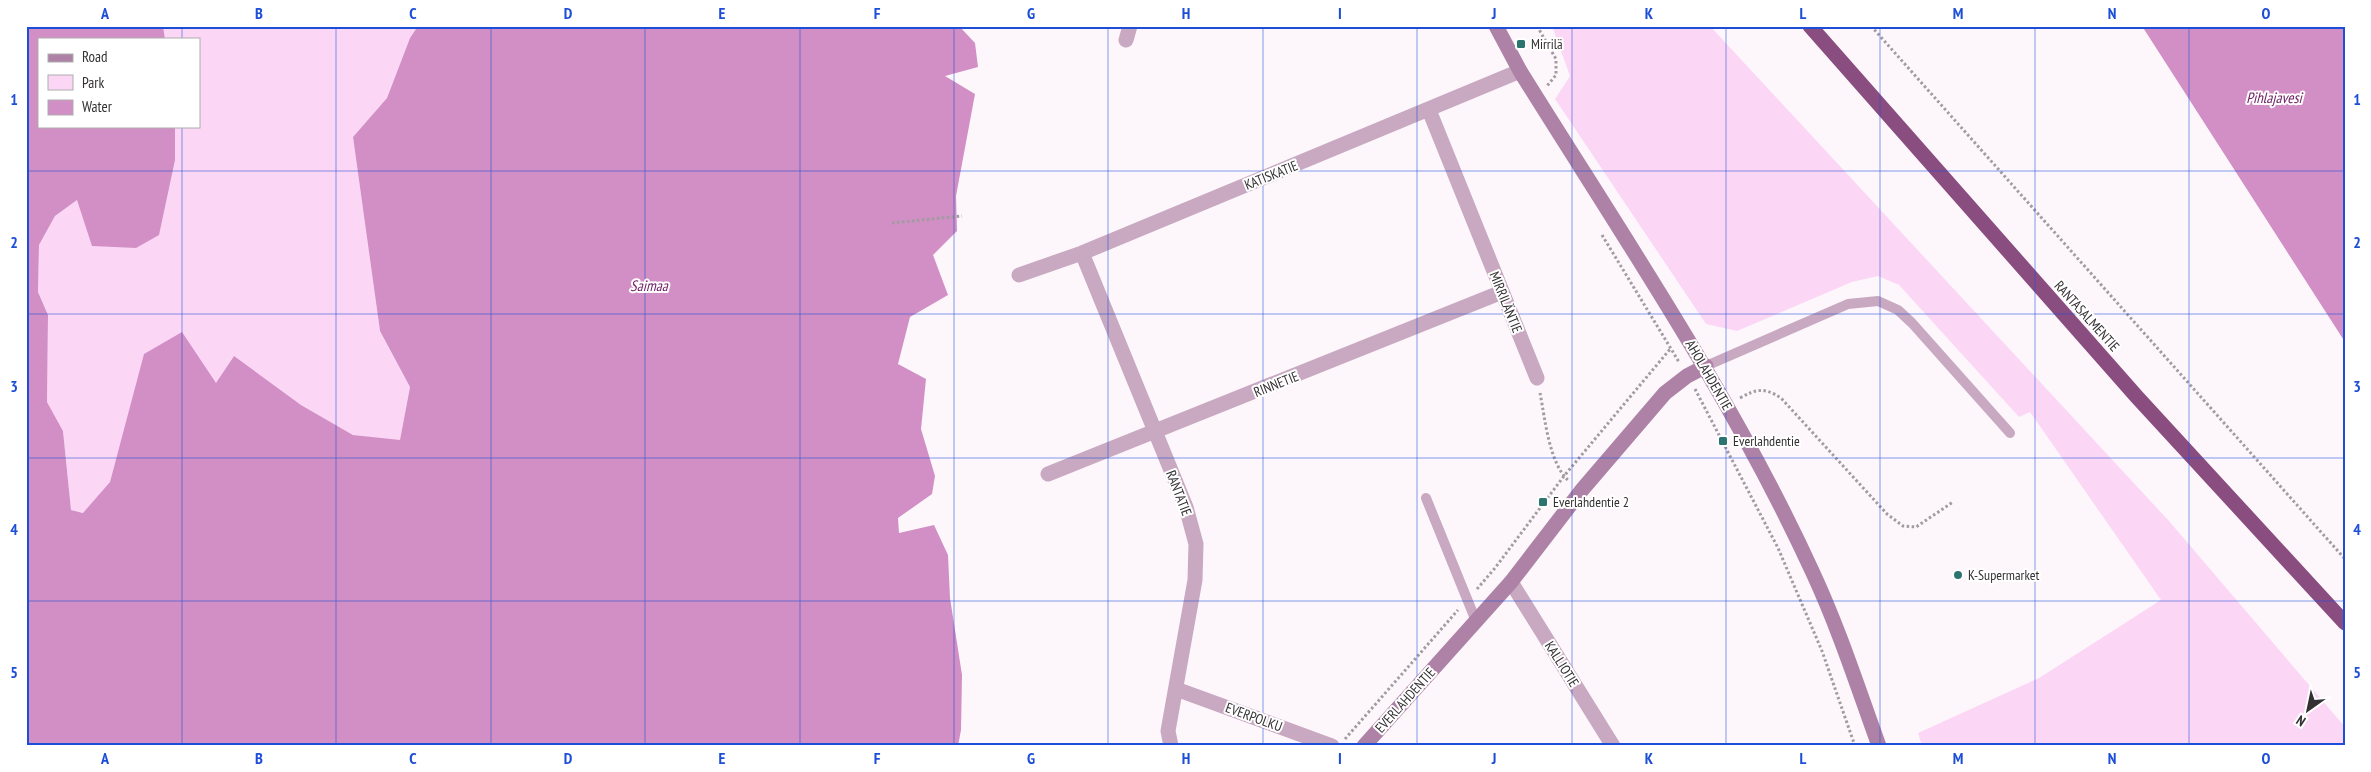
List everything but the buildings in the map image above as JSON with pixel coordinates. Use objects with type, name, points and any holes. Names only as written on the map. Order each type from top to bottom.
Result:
[{"type":"highway","name":"RANTASALMENTIE","points":[[1810,26],[2131,389],[2345,623]]},
{"type":"street","name":"AHOLAHDENTIE","points":[[1496,26],[1534,94],[1706,366],[1814,573],[1842,643],[1879,746]]},
{"type":"street","name":"KATISKATIE","points":[[1019,274],[1082,253],[1520,71]]},
{"type":"street","name":"MIRRILÄNTIE","points":[[1429,110],[1538,378]]},
{"type":"street","name":"RANTATIE","points":[[1082,253],[1186,507],[1196,544],[1195,580],[1168,731],[1171,746]]},
{"type":"street","name":"RINNETIE","points":[[1048,474],[1155,433],[1502,292]]},
{"type":"street","name":"EVERLAHDENTIE","points":[[1364,746],[1511,582],[1581,491],[1665,392],[1687,376],[1706,366]]},
{"type":"street","name":"KALLIOTIE","points":[[1511,582],[1613,746]]},
{"type":"street","name":"EVERPOLKU","points":[[1176,689],[1332,746]]},
{"type":"lane","points":[[1706,366],[1848,304],[1878,301],[1898,310],[1912,323],[2010,434]]},
{"type":"lane","points":[[1426,498],[1476,621]]},
{"type":"path","points":[[1534,94],[1545,88],[1556,75],[1556,59],[1537,26]]},
{"type":"path","points":[[1871,26],[2345,559]]},
{"type":"path","points":[[892,223],[962,216]]},
{"type":"path","points":[[1339,746],[1495,568],[1564,476],[1671,348]]},
{"type":"path","points":[[1538,378],[1551,446],[1564,476],[1581,491]]},
{"type":"path","points":[[1708,413],[1756,389],[1769,390],[1780,398],[1887,514],[1903,526],[1916,527],[1952,502]]},
{"type":"green space","points":[[163,26],[418,26],[410,38],[387,98],[353,137],[380,331],[410,387],[400,441],[353,435],[301,405],[233,357],[216,384],[117,456],[110,482],[84,513],[71,510],[63,431],[47,402],[48,315],[38,292],[39,245],[55,216],[77,200],[175,160],[175,128],[200,128],[200,38],[165,38]]},
{"type":"green space","points":[[1552,26],[1710,26],[2169,521],[2345,727],[2345,746],[1922,746],[1918,733],[2039,678],[2161,600],[2030,412],[2019,417],[1899,285],[1878,276],[1852,282],[1737,331],[1706,324],[1555,99],[1570,76]]},
{"type":"water","name":"Saimaa","points":[[26,26],[163,26],[165,38],[38,38],[38,128],[175,128],[175,160],[159,235],[136,248],[92,246],[77,200],[55,216],[39,245],[38,292],[48,315],[47,402],[63,431],[71,510],[83,513],[110,482],[144,354],[182,332],[216,383],[234,356],[301,405],[353,435],[400,440],[410,387],[380,331],[353,137],[387,98],[410,38],[418,26],[959,26],[975,43],[978,67],[945,76],[975,94],[956,196],[957,231],[933,255],[948,295],[910,317],[898,364],[926,379],[921,429],[935,476],[932,494],[898,518],[899,533],[934,525],[948,555],[950,598],[962,675],[961,730],[958,746],[26,746]]},
{"type":"water","name":"Pihlajavesi","points":[[2142,26],[2345,26],[2345,342]]},
{"type":"place","name":"Mirrilä","points":[[1521,44]]},
{"type":"place","name":"Everlahdentie","points":[[1723,441]]},
{"type":"place","name":"Everlahdentie 2","points":[[1543,502]]},
{"type":"place","name":"K-Supermarket","points":[[1958,575]]}]
